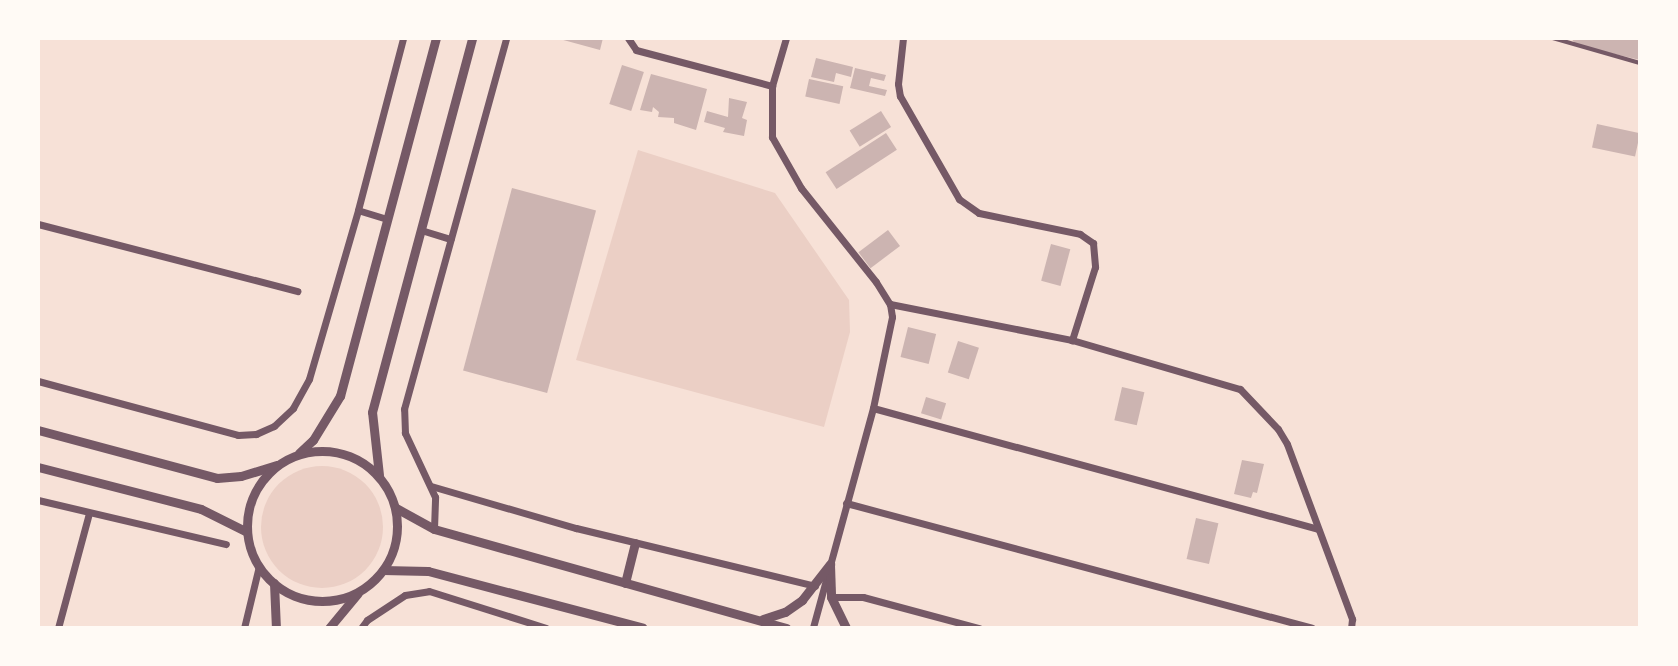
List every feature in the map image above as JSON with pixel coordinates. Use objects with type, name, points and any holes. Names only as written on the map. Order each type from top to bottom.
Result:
[{"type":"street","points":[[38,381],[238,435],[256,434],[274,426],[293,408],[310,379],[358,210],[402,38]]},
{"type":"street","points":[[38,430],[217,478],[241,476],[278,464],[297,454],[313,440],[340,396],[436,38]]},
{"type":"street","points":[[329,628],[359,591],[383,570],[396,541],[396,508],[379,475],[372,412],[472,38]]},
{"type":"street","points":[[434,529],[437,513],[431,486],[405,433],[402,421],[506,38]]},
{"type":"street","points":[[628,38],[636,50],[772,86]]},
{"type":"street","points":[[786,38],[772,86],[772,137],[801,188],[890,304],[889,336],[873,408],[813,628]]},
{"type":"street","points":[[903,38],[898,84],[900,96],[959,199],[979,213],[1080,234],[1093,243],[1095,267],[1072,340]]},
{"type":"street","points":[[358,210],[387,219]]},
{"type":"street","points":[[38,224],[297,291]]},
{"type":"street","points":[[421,230],[451,239]]},
{"type":"street","points":[[890,304],[1072,340],[1240,389],[1278,429],[1287,444],[1352,627]]},
{"type":"street","points":[[873,408],[1317,530]]},
{"type":"street","points":[[297,454],[327,450],[355,458],[379,475]]},
{"type":"street","points":[[278,464],[254,494],[247,532],[259,566],[274,583],[293,595],[315,600],[338,599],[359,591]]},
{"type":"street","points":[[38,467],[201,509],[247,532]]},
{"type":"street","points":[[431,486],[635,543],[815,586]]},
{"type":"street","points":[[38,500],[226,544]]},
{"type":"street","points":[[846,503],[1312,628]]},
{"type":"street","points":[[396,508],[434,529],[786,628]]},
{"type":"street","points":[[58,628],[89,513]]},
{"type":"street","points":[[625,583],[635,543]]},
{"type":"street","points":[[747,617],[764,620],[785,612],[815,586],[830,564]]},
{"type":"street","points":[[830,564],[831,597],[846,628]]},
{"type":"street","points":[[244,628],[259,566]]},
{"type":"street","points":[[383,570],[428,571],[643,628]]},
{"type":"street","points":[[274,583],[275,628]]},
{"type":"street","points":[[361,628],[367,620],[405,595],[429,591],[546,628]]},
{"type":"street","points":[[831,597],[863,597],[979,628]]},
{"type":"street","points":[[601,616],[610,628]]},
{"type":"lane","points":[[1553,38],[1640,63]]},
{"type":"shaded area","points":[[638,150],[775,193],[849,300],[850,332],[824,427],[576,360]]},
{"type":"shaded area","points":[[322,466],[345,471],[365,484],[378,504],[383,527],[378,550],[365,570],[345,583],[322,588],[299,583],[279,570],[266,550],[261,527],[266,504],[279,484],[299,471]]},
{"type":"building","points":[[556,38],[603,38],[600,50]]},
{"type":"building","points":[[1571,38],[1640,38],[1640,60],[1576,45]]},
{"type":"building","points":[[816,58],[853,67],[851,77],[836,73],[834,82],[811,77]]},
{"type":"building","points":[[622,65],[644,72],[631,111],[609,104]]},
{"type":"building","points":[[855,68],[886,75],[884,81],[871,78],[869,86],[887,90],[885,96],[850,88]]},
{"type":"building","points":[[651,74],[707,89],[696,130],[674,123],[674,118],[658,117],[659,112],[653,107],[652,112],[640,110]]},
{"type":"building","points":[[809,79],[843,86],[839,104],[805,97]]},
{"type":"building","points":[[729,98],[747,102],[742,118],[747,120],[744,136],[723,132],[725,128],[704,122],[707,111],[728,117]]},
{"type":"building","points":[[881,111],[891,127],[860,147],[850,131]]},
{"type":"building","points":[[1597,124],[1640,133],[1635,157],[1592,147]]},
{"type":"building","points":[[886,133],[897,150],[837,189],[826,172]]},
{"type":"building","points":[[512,188],[596,211],[547,393],[463,371]]},
{"type":"building","points":[[888,230],[900,246],[870,268],[858,252]]},
{"type":"building","points":[[1051,244],[1070,249],[1060,286],[1041,281]]},
{"type":"building","points":[[908,327],[936,334],[929,364],[901,357]]},
{"type":"building","points":[[958,341],[979,348],[969,379],[948,372]]},
{"type":"building","points":[[1122,387],[1144,392],[1137,425],[1114,420]]},
{"type":"building","points":[[926,397],[946,403],[941,419],[921,413]]},
{"type":"building","points":[[1242,460],[1264,464],[1257,493],[1253,492],[1251,498],[1234,494]]},
{"type":"building","points":[[1196,518],[1218,523],[1209,564],[1187,559]]}]
